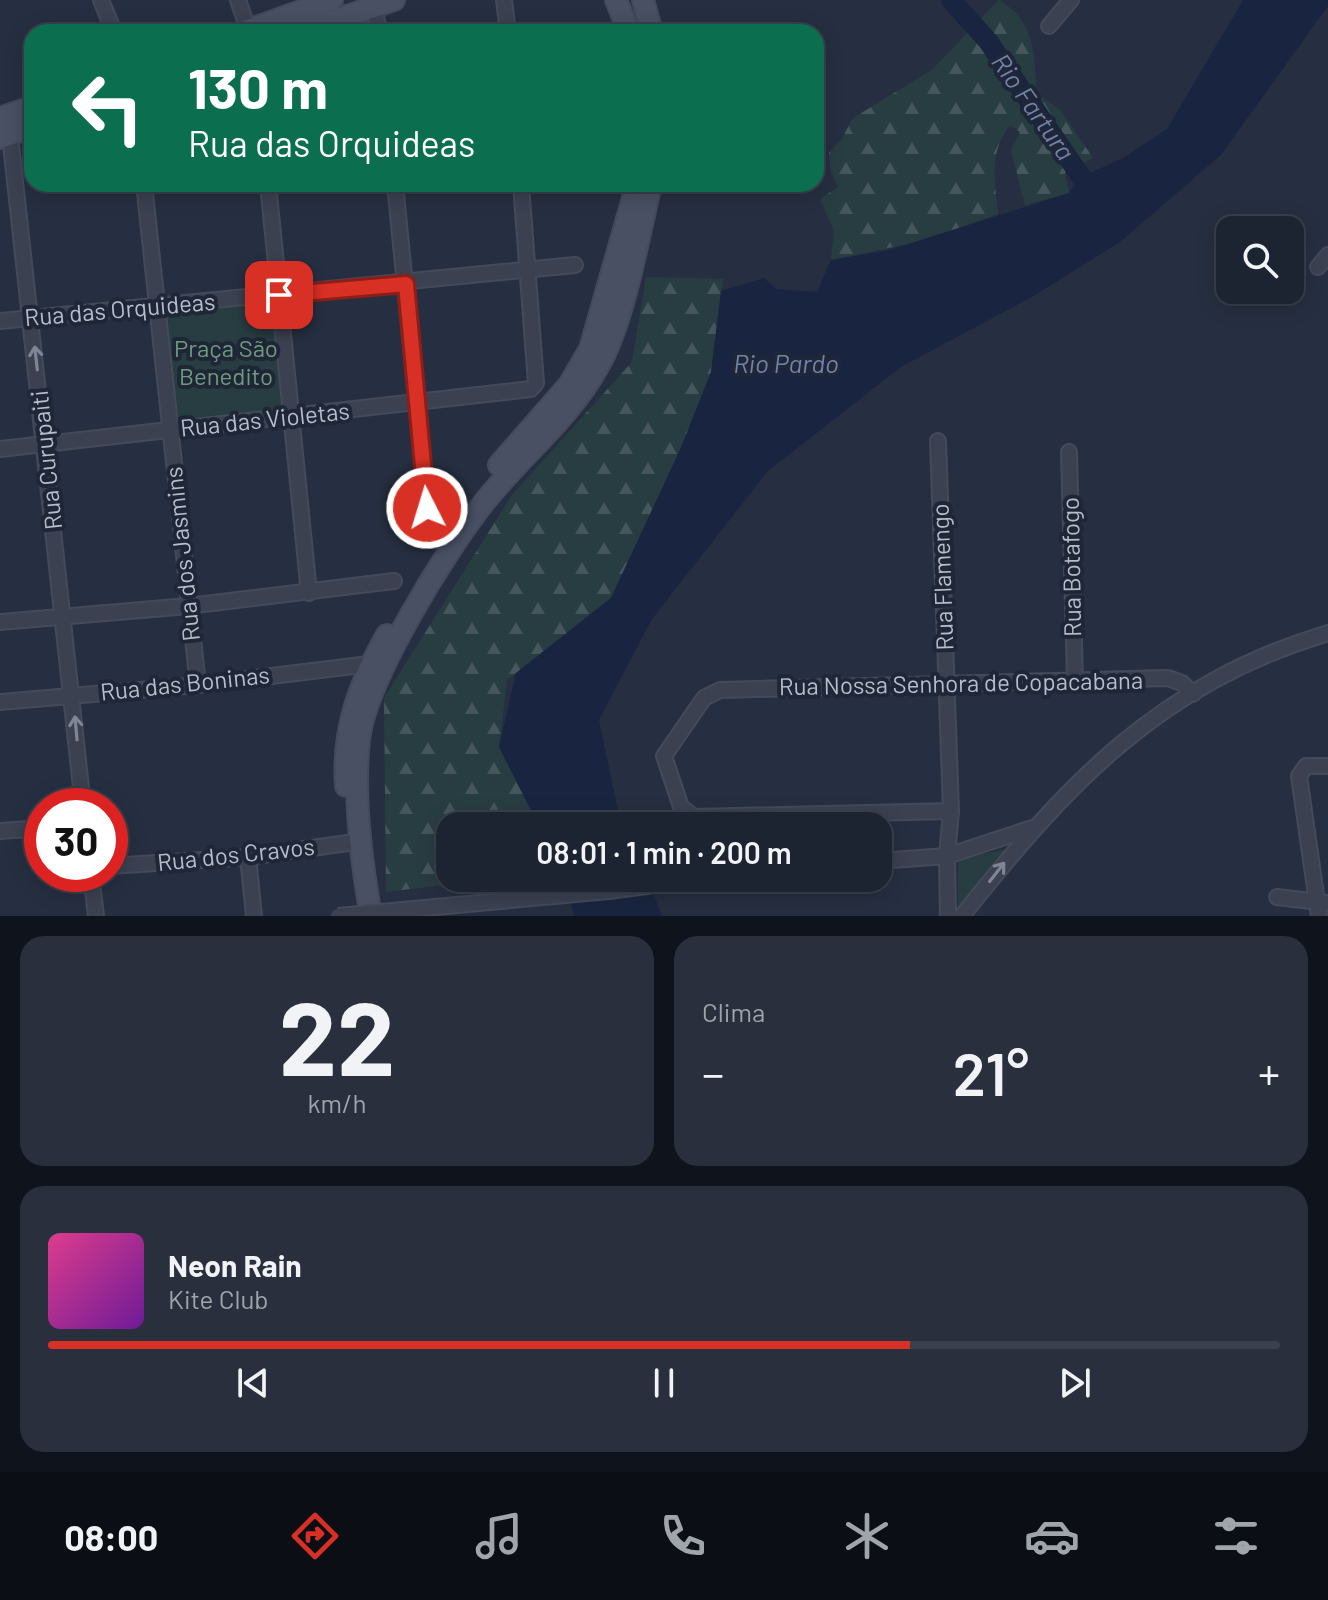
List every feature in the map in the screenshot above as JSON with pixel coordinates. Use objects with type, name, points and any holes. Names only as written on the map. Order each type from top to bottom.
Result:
[{"type":"main road","points":[[266,24],[332,0]]},
{"type":"main road","points":[[322,24],[373,4],[394,0]]},
{"type":"main road","points":[[616,0],[626,24]]},
{"type":"main road","points":[[643,0],[650,24]]},
{"type":"main road","points":[[5,126],[24,113]]},
{"type":"main road","points":[[371,916],[356,842],[344,750],[359,687],[448,531],[487,478],[569,385],[590,349],[635,192]]},
{"type":"main road","points":[[359,916],[356,842],[359,739],[368,701],[444,559],[468,523],[561,420],[601,363],[633,260],[649,192]]},
{"type":"street","points":[[101,0],[111,24]]},
{"type":"street","points":[[238,0],[245,24]]},
{"type":"street","points":[[504,0],[507,24]]},
{"type":"street","points":[[1049,26],[1071,0]]},
{"type":"street","points":[[373,4],[377,24]]},
{"type":"street","name":"Rua Curupaiti","points":[[5,126],[32,318],[81,788]]},
{"type":"street","name":"Rua dos Jasmins","points":[[145,192],[198,685]]},
{"type":"street","points":[[269,192],[294,417],[309,593]]},
{"type":"street","points":[[396,192],[427,508]]},
{"type":"street","points":[[522,192],[527,271]]},
{"type":"street","points":[[1318,267],[1328,255]]},
{"type":"street","name":"Rua das Orquideas","points":[[0,321],[406,284],[575,265]]},
{"type":"street","name":"Rua das Violetas","points":[[0,449],[531,389],[536,383],[527,271]]},
{"type":"street","name":"Rua Flamengo","points":[[938,441],[951,811],[947,856],[948,916]]},
{"type":"street","name":"Rua Botafogo","points":[[1069,452],[1075,681]]},
{"type":"street","points":[[0,622],[188,606],[394,581]]},
{"type":"street","points":[[962,916],[1032,828],[1086,772],[1127,736],[1193,694],[1279,648],[1328,633]]},
{"type":"street","name":"Rua das Boninas","points":[[0,702],[198,685],[370,664]]},
{"type":"street","name":"Rua Nossa Senhora de Copacabana","points":[[951,811],[700,818],[689,815],[681,807],[664,756],[704,698],[723,690],[1168,678],[1182,683],[1193,694]]},
{"type":"street","points":[[1277,897],[1321,907],[1299,776],[1306,766],[1328,766]]},
{"type":"street","points":[[892,860],[947,856],[1032,828]]},
{"type":"street","points":[[0,831],[24,829]]},
{"type":"street","name":"Rua dos Cravos","points":[[128,865],[248,857],[356,842]]},
{"type":"street","points":[[248,857],[254,916]]},
{"type":"street","points":[[93,892],[96,916]]},
{"type":"street","points":[[338,916],[598,892]]},
{"type":"green space","points":[[999,0],[1020,18],[1031,40],[1036,93],[1061,111],[1093,158],[1065,173],[1069,193],[1025,205],[1011,150],[1020,132],[1010,125],[998,146],[996,157],[998,214],[922,241],[831,260],[834,231],[820,199],[838,187],[830,170],[829,152],[841,140],[853,118],[932,70]]},
{"type":"green space","points":[[646,277],[723,279],[709,388],[611,598],[507,680],[499,747],[532,812],[436,812],[436,886],[386,892],[384,698],[512,495],[632,362]]},
{"type":"green space","name":"Praça São Benedito","points":[[278,291],[294,417],[170,431],[160,308]]},
{"type":"green space","points":[[1006,849],[958,912],[958,860]]},
{"type":"water","name":"Rio Pardo","points":[[1243,0],[1328,0],[1328,6],[1221,155],[1120,242],[1032,297],[901,367],[768,471],[652,619],[599,720],[619,812],[532,812],[499,747],[516,673],[611,598],[679,452],[711,372],[721,291],[764,278],[776,289],[817,292],[831,260],[889,250],[1069,193],[1081,177],[1123,158],[1167,129]]},
{"type":"water","points":[[568,892],[653,892],[662,916],[574,916]]},
{"type":"waterway","name":"Rio Fartura","points":[[951,0],[988,41],[1095,197]]},
{"type":"route","points":[[279,295],[406,284],[427,508]]}]
